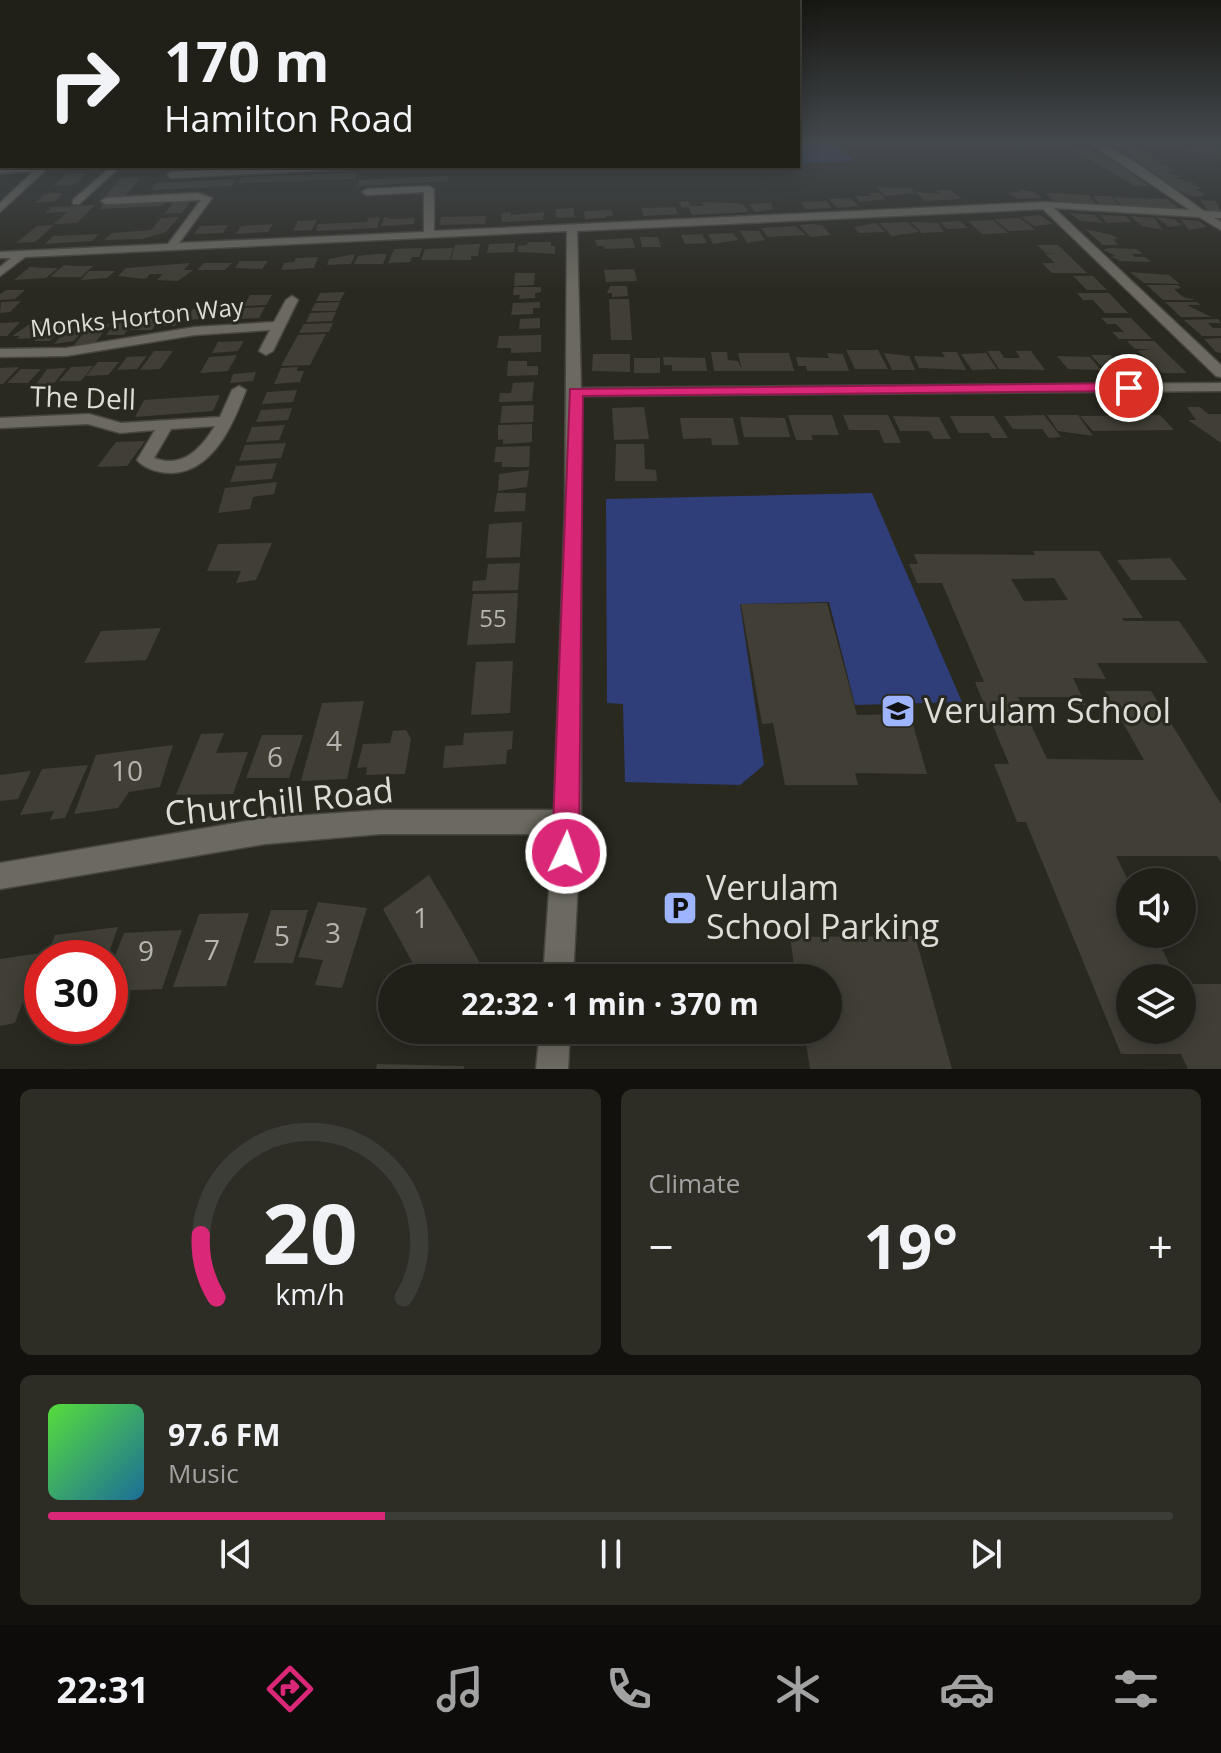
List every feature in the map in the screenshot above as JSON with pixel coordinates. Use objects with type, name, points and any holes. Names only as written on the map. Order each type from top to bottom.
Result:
[{"type":"street","points":[[0,209],[18,192]]},
{"type":"street","points":[[76,202],[86,192]]},
{"type":"street","points":[[429,235],[434,192]]},
{"type":"street","points":[[1169,192],[1221,227]]},
{"type":"street","points":[[106,201],[207,198],[171,247]]},
{"type":"street","points":[[1045,205],[1221,373]]},
{"type":"street","points":[[0,255],[1045,205],[1221,215]]},
{"type":"street","points":[[559,964],[568,822],[576,392],[572,228]]},
{"type":"street","points":[[0,273],[22,254]]},
{"type":"street","name":"Monks Horton Way","points":[[266,351],[292,300]]},
{"type":"street","name":"Monks Horton Way","points":[[0,353],[66,352],[195,331],[278,326]]},
{"type":"street","points":[[576,392],[1221,387]]},
{"type":"street","name":"The Dell","points":[[166,425],[145,460],[157,468],[183,466],[205,454],[227,421],[239,390]]},
{"type":"street","name":"The Dell","points":[[0,423],[89,419],[120,428],[227,421]]},
{"type":"street","name":"Churchill Road","points":[[0,876],[265,831],[381,822],[568,822]]},
{"type":"street","points":[[552,1069],[554,1044]]},
{"type":"shaded area","points":[[872,493],[962,702],[855,705],[829,602],[740,604],[764,765],[740,785],[625,782],[623,704],[607,703],[606,499]]},
{"type":"building","points":[[109,192],[128,192],[125,196],[104,197]]},
{"type":"building","points":[[881,192],[915,193],[885,196]]},
{"type":"building","points":[[916,192],[940,194],[938,192],[953,192],[962,199],[925,201]]},
{"type":"building","points":[[1034,192],[1043,198],[1018,199],[1009,193]]},
{"type":"building","points":[[1182,192],[1200,192],[1205,195],[1192,197]]},
{"type":"building","points":[[63,193],[55,201],[35,203],[45,194]]},
{"type":"building","points":[[869,193],[880,193],[885,199],[860,202],[855,196],[871,196]]},
{"type":"building","points":[[1045,193],[1089,195],[1096,204],[1054,201]]},
{"type":"building","points":[[1092,196],[1110,196],[1119,205],[1100,204]]},
{"type":"building","points":[[1113,197],[1168,199],[1178,208],[1122,206]]},
{"type":"building","points":[[850,198],[859,206],[837,208],[829,199]]},
{"type":"building","points":[[192,199],[182,213],[164,214],[175,200]]},
{"type":"building","points":[[1200,200],[1216,201],[1221,211],[1207,210]]},
{"type":"building","points":[[688,201],[691,206],[704,206],[701,202],[736,203],[744,205],[748,212],[692,215],[688,207],[682,208],[679,202]]},
{"type":"building","points":[[826,201],[832,208],[806,209],[800,202]]},
{"type":"building","points":[[166,202],[162,206],[99,209],[104,204]]},
{"type":"building","points":[[771,203],[773,209],[755,212],[749,204]]},
{"type":"building","points":[[95,205],[77,223],[54,224],[67,212],[45,213],[52,207]]},
{"type":"building","points":[[675,207],[678,214],[644,216],[641,208]]},
{"type":"building","points":[[574,208],[574,217],[556,218],[556,209]]},
{"type":"building","points":[[612,210],[613,216],[585,219],[584,211]]},
{"type":"building","points":[[511,212],[511,215],[544,212],[543,220],[502,222],[501,213]]},
{"type":"building","points":[[1069,213],[1095,215],[1103,223],[1081,221]]},
{"type":"building","points":[[1040,215],[1053,224],[1034,226],[1021,217]]},
{"type":"building","points":[[1100,215],[1126,216],[1132,222],[1107,223]]},
{"type":"building","points":[[486,216],[485,224],[439,225],[441,217]]},
{"type":"building","points":[[1130,216],[1154,218],[1163,230],[1142,226]]},
{"type":"building","points":[[179,217],[166,232],[142,239],[104,240],[112,233],[151,230],[161,218]]},
{"type":"building","points":[[380,217],[377,228],[316,231],[318,224],[367,222],[368,218]]},
{"type":"building","points":[[384,217],[415,218],[414,224],[381,226]]},
{"type":"building","points":[[1156,217],[1174,219],[1182,225],[1169,227]]},
{"type":"building","points":[[1020,218],[1035,230],[1009,231],[994,219]]},
{"type":"building","points":[[1180,219],[1199,221],[1207,227],[1189,230]]},
{"type":"building","points":[[317,220],[312,230],[293,231],[298,221]]},
{"type":"building","points":[[993,220],[1008,233],[982,234],[968,221]]},
{"type":"building","points":[[960,221],[968,228],[947,229],[940,222]]},
{"type":"building","points":[[907,222],[919,232],[892,236],[879,223]]},
{"type":"building","points":[[911,222],[938,223],[944,232],[922,233]]},
{"type":"building","points":[[876,223],[885,232],[859,233],[854,227]]},
{"type":"building","points":[[273,224],[268,232],[236,234],[241,226]]},
{"type":"building","points":[[54,225],[35,242],[16,243],[37,226]]},
{"type":"building","points":[[228,225],[223,233],[194,234],[200,226]]},
{"type":"building","points":[[799,225],[822,225],[831,235],[811,237]]},
{"type":"building","points":[[795,226],[806,235],[768,237],[761,228]]},
{"type":"building","points":[[1085,229],[1112,235],[1118,239],[1113,239],[1118,245],[1103,245]]},
{"type":"building","points":[[740,231],[759,231],[765,240],[747,243]]},
{"type":"building","points":[[733,233],[738,240],[713,244],[708,234]]},
{"type":"building","points":[[99,234],[92,241],[45,244],[53,236]]},
{"type":"building","points":[[702,234],[707,243],[685,244],[681,235]]},
{"type":"building","points":[[640,237],[658,237],[661,247],[642,247]]},
{"type":"building","points":[[632,238],[635,248],[605,249],[604,246],[597,246],[595,240]]},
{"type":"building","points":[[528,242],[551,242],[551,246],[555,246],[555,254],[518,252],[518,246],[527,245]]},
{"type":"building","points":[[515,243],[514,252],[487,253],[489,244]]},
{"type":"building","points":[[480,244],[478,256],[471,256],[471,260],[451,260],[455,245]]},
{"type":"building","points":[[1037,245],[1058,245],[1087,273],[1052,273],[1042,263],[1055,263],[1045,254],[1057,253],[1046,253]]},
{"type":"building","points":[[422,248],[419,257],[412,257],[410,262],[388,263],[394,249]]},
{"type":"building","points":[[453,248],[450,260],[421,260],[425,249]]},
{"type":"building","points":[[1137,249],[1143,254],[1132,254],[1135,257],[1145,257],[1151,262],[1117,261],[1120,260],[1110,257],[1116,256],[1103,250]]},
{"type":"building","points":[[355,254],[351,264],[327,265],[329,259]]},
{"type":"building","points":[[387,254],[383,264],[354,264],[358,256]]},
{"type":"building","points":[[318,257],[314,268],[281,270],[284,263],[294,262],[296,258]]},
{"type":"building","points":[[240,261],[268,261],[262,269],[235,268]]},
{"type":"building","points":[[190,263],[184,270],[193,270],[178,281],[157,280],[163,274],[150,274],[146,279],[118,276],[126,268]]},
{"type":"building","points":[[204,263],[232,263],[225,270],[197,270]]},
{"type":"building","points":[[64,265],[93,266],[81,277],[50,277]]},
{"type":"building","points":[[30,267],[58,268],[46,278],[14,280]]},
{"type":"building","points":[[634,269],[637,281],[606,282],[604,270]]},
{"type":"building","points":[[89,271],[115,271],[107,278],[81,280]]},
{"type":"building","points":[[1130,272],[1169,275],[1180,284],[1144,283]]},
{"type":"building","points":[[515,273],[535,273],[534,285],[514,286]]},
{"type":"building","points":[[1073,276],[1093,276],[1107,290],[1087,290]]},
{"type":"building","points":[[1147,285],[1178,285],[1181,288],[1174,289],[1183,297],[1195,300],[1163,300]]},
{"type":"building","points":[[610,286],[627,286],[628,296],[612,297],[612,293],[607,293]]},
{"type":"building","points":[[514,287],[541,287],[541,292],[535,293],[535,298],[519,299],[520,295],[513,295]]},
{"type":"building","points":[[6,290],[25,290],[15,299],[0,300],[0,294]]},
{"type":"building","points":[[345,292],[340,301],[316,301],[320,293]]},
{"type":"building","points":[[1077,293],[1109,293],[1128,313],[1105,313],[1093,300],[1083,300]]},
{"type":"building","points":[[250,295],[272,295],[266,305],[244,306]]},
{"type":"building","points":[[609,299],[629,299],[632,340],[611,340]]},
{"type":"building","points":[[21,301],[10,312],[0,313],[1,302]]},
{"type":"building","points":[[340,302],[336,311],[311,311],[315,303]]},
{"type":"building","points":[[540,302],[540,308],[533,308],[533,314],[511,315],[513,303]]},
{"type":"building","points":[[1165,302],[1197,302],[1201,305],[1187,305],[1211,317],[1181,317]]},
{"type":"building","points":[[265,307],[259,318],[236,319],[242,308]]},
{"type":"building","points":[[210,308],[203,319],[185,320],[193,309]]},
{"type":"building","points":[[336,312],[332,321],[306,322],[310,313]]},
{"type":"building","points":[[164,315],[183,315],[175,326],[156,326]]},
{"type":"building","points":[[160,318],[152,330],[130,330],[140,319]]},
{"type":"building","points":[[540,318],[540,328],[519,329],[520,319]]},
{"type":"building","points":[[1101,318],[1131,318],[1152,339],[1119,339],[1112,332],[1124,332],[1116,324],[1107,324]]},
{"type":"building","points":[[1218,319],[1221,323],[1208,323],[1213,328],[1221,328],[1221,336],[1202,336],[1184,320]]},
{"type":"building","points":[[50,321],[33,338],[16,339],[20,336],[12,336],[33,322]]},
{"type":"building","points":[[69,321],[50,341],[34,341],[53,322]]},
{"type":"building","points":[[20,322],[7,336],[0,336],[0,323]]},
{"type":"building","points":[[134,322],[124,335],[106,335],[116,323]]},
{"type":"building","points":[[333,323],[329,332],[299,333],[304,324]]},
{"type":"building","points":[[110,324],[94,344],[74,345],[88,328]]},
{"type":"building","points":[[68,328],[86,328],[74,341],[54,344]]},
{"type":"building","points":[[326,334],[310,365],[281,366],[298,335]]},
{"type":"building","points":[[541,335],[541,352],[511,353],[511,348],[497,348],[499,336]]},
{"type":"building","points":[[1221,338],[1221,353],[1216,352],[1204,339]]},
{"type":"building","points":[[244,341],[238,351],[212,353],[218,342]]},
{"type":"building","points":[[1127,341],[1154,341],[1187,373],[1162,373],[1138,351],[1151,349],[1135,349]]},
{"type":"building","points":[[846,350],[878,350],[888,369],[855,369]]},
{"type":"building","points":[[154,351],[173,351],[160,369],[140,370]]},
{"type":"building","points":[[987,351],[1000,351],[1004,358],[1020,358],[1016,351],[1031,351],[1045,370],[999,369]]},
{"type":"building","points":[[711,352],[727,352],[728,360],[738,361],[742,370],[738,353],[789,353],[794,371],[714,371]]},
{"type":"building","points":[[942,352],[957,352],[966,370],[919,368],[914,356],[945,357]]},
{"type":"building","points":[[827,353],[843,354],[849,371],[807,371],[806,366],[798,366],[796,357],[829,358]]},
{"type":"building","points":[[884,353],[909,356],[915,370],[892,370]]},
{"type":"building","points":[[986,353],[997,369],[972,370],[961,354]]},
{"type":"building","points":[[593,354],[630,354],[630,372],[592,371]]},
{"type":"building","points":[[237,355],[228,371],[200,373],[209,357]]},
{"type":"building","points":[[1091,355],[1110,355],[1124,368],[1104,369]]},
{"type":"building","points":[[147,356],[137,369],[117,370],[127,357]]},
{"type":"building","points":[[1057,356],[1090,357],[1101,370],[1068,369]]},
{"type":"building","points":[[663,357],[705,358],[707,371],[672,371],[672,365],[664,365]]},
{"type":"building","points":[[634,358],[660,358],[660,373],[634,373]]},
{"type":"building","points":[[508,361],[527,361],[527,366],[538,366],[538,375],[507,376]]},
{"type":"building","points":[[98,362],[119,362],[108,375],[86,376]]},
{"type":"building","points":[[93,366],[81,381],[59,381],[71,367]]},
{"type":"building","points":[[19,367],[3,384],[0,384],[0,368]]},
{"type":"building","points":[[298,367],[297,371],[304,371],[300,382],[274,384],[281,368]]},
{"type":"building","points":[[66,368],[55,382],[45,387],[34,387],[47,369]]},
{"type":"building","points":[[21,369],[41,369],[28,383],[7,383]]},
{"type":"building","points":[[256,372],[253,381],[230,383],[233,374]]},
{"type":"building","points":[[534,382],[532,401],[499,402],[500,393],[511,393],[513,383]]},
{"type":"building","points":[[297,390],[293,402],[262,404],[267,392]]},
{"type":"building","points":[[220,395],[213,411],[135,417],[144,400]]},
{"type":"building","points":[[534,405],[533,422],[500,423],[502,406]]},
{"type":"building","points":[[644,407],[649,439],[614,440],[612,408]]},
{"type":"building","points":[[1187,407],[1200,407],[1208,414],[1221,414],[1221,443],[1188,420],[1196,420]]},
{"type":"building","points":[[292,408],[288,420],[256,422],[261,410]]},
{"type":"building","points":[[788,415],[832,415],[839,435],[811,435],[813,440],[796,440]]},
{"type":"building","points":[[843,415],[888,415],[901,443],[884,443],[879,430],[849,430]]},
{"type":"building","points":[[1044,415],[1061,437],[1049,438],[1042,429],[1013,429],[1004,416]]},
{"type":"building","points":[[1047,415],[1078,415],[1093,436],[1058,431]]},
{"type":"building","points":[[1160,415],[1174,430],[1093,431],[1080,416]]},
{"type":"building","points":[[893,416],[939,417],[951,439],[934,439],[929,431],[900,431]]},
{"type":"building","points":[[950,416],[994,416],[1008,438],[992,438],[989,433],[959,433]]},
{"type":"building","points":[[740,417],[785,418],[790,437],[744,437]]},
{"type":"building","points":[[680,418],[733,418],[739,445],[712,445],[711,438],[683,439]]},
{"type":"building","points":[[532,424],[532,442],[503,444],[503,439],[498,440],[498,425]]},
{"type":"building","points":[[285,425],[279,440],[246,442],[252,427]]},
{"type":"building","points":[[145,441],[127,466],[97,467],[116,442]]},
{"type":"building","points":[[286,443],[281,458],[239,461],[245,445]]},
{"type":"building","points":[[616,444],[644,444],[645,469],[656,470],[657,481],[615,481]]},
{"type":"building","points":[[530,446],[529,467],[502,467],[502,462],[494,462],[496,447]]},
{"type":"building","points":[[277,463],[272,479],[230,482],[236,466]]},
{"type":"building","points":[[529,470],[527,487],[498,491],[499,474]]},
{"type":"building","points":[[277,482],[274,494],[253,497],[250,509],[218,513],[225,488]]},
{"type":"building","points":[[497,493],[526,493],[525,511],[494,512]]},
{"type":"building","points":[[522,522],[520,557],[486,558],[489,524]]},
{"type":"building","points":[[272,543],[256,580],[236,583],[241,571],[207,571],[218,544]]},
{"type":"building","name":"Verulam School","points":[[1033,551],[1099,551],[1143,618],[1122,618],[1124,621],[1179,621],[1208,663],[1097,663],[1106,679],[1073,678],[1086,705],[1071,705],[1067,697],[1018,697],[1047,759],[1144,760],[1105,691],[1151,691],[1221,804],[1221,862],[1217,856],[1116,856],[1122,868],[1116,868],[1116,948],[1162,948],[1169,964],[1116,964],[1116,1042],[1026,822],[1017,822],[994,764],[1009,764],[975,682],[984,682],[942,583],[917,583],[909,564],[918,564],[914,554],[1035,555]],"holes":[[[1054,578],[1068,600],[1024,601],[1011,579]]]},
{"type":"building","points":[[1170,558],[1187,580],[1131,580],[1117,560]]},
{"type":"building","points":[[520,563],[518,590],[472,591],[473,581],[486,580],[488,564]]},
{"type":"building","points":[[518,593],[515,643],[467,645],[473,594]]},
{"type":"building","points":[[827,603],[857,715],[910,714],[927,774],[855,773],[858,785],[785,785],[773,723],[762,724],[741,604]]},
{"type":"building","points":[[161,628],[146,660],[84,663],[101,631]]},
{"type":"building","points":[[513,661],[510,713],[471,715],[476,662]]},
{"type":"building","points":[[364,701],[347,779],[301,781],[322,703]]},
{"type":"building","points":[[406,730],[411,739],[405,774],[366,775],[367,767],[357,768],[363,744],[390,743],[393,731]]},
{"type":"building","points":[[513,731],[512,749],[507,750],[506,764],[443,768],[445,746],[463,745],[464,733]]},
{"type":"building","points":[[224,733],[216,753],[248,752],[233,794],[176,795],[201,734]]},
{"type":"building","points":[[262,735],[303,735],[289,778],[246,778]]},
{"type":"building","points":[[173,745],[160,787],[129,792],[118,808],[74,814],[96,755]]},
{"type":"building","points":[[88,765],[65,818],[50,820],[54,811],[20,815],[42,769]]},
{"type":"building","points":[[31,771],[18,799],[0,801],[0,775]]},
{"type":"building","points":[[429,875],[480,964],[413,964],[383,909]]},
{"type":"building","points":[[318,902],[367,908],[342,988],[315,985],[323,960],[298,957]]},
{"type":"building","points":[[271,910],[308,910],[293,963],[254,963]]},
{"type":"building","points":[[249,913],[226,986],[173,987],[199,914]]},
{"type":"building","points":[[118,927],[113,940],[53,940],[55,935]]},
{"type":"building","points":[[182,930],[162,989],[128,990],[128,940],[121,940],[124,933]]},
{"type":"building","points":[[915,936],[952,1069],[810,1069],[806,1044],[842,1044],[842,964],[794,964],[790,937]]},
{"type":"building","points":[[24,955],[24,999],[15,1023],[0,1026],[0,959]]},
{"type":"building","name":"Verulam School","points":[[1196,984],[1221,984],[1221,1069],[1188,1069],[1181,1054],[1121,1054],[1117,1044],[1196,1044]]},
{"type":"building","points":[[377,1064],[464,1066],[464,1069],[376,1069]]},
{"type":"place","name":"Verulam School","points":[[898,711]]},
{"type":"place","name":"Verulam School Parking","points":[[680,908]]},
{"type":"route","points":[[566,853],[576,392],[1129,388]]}]
